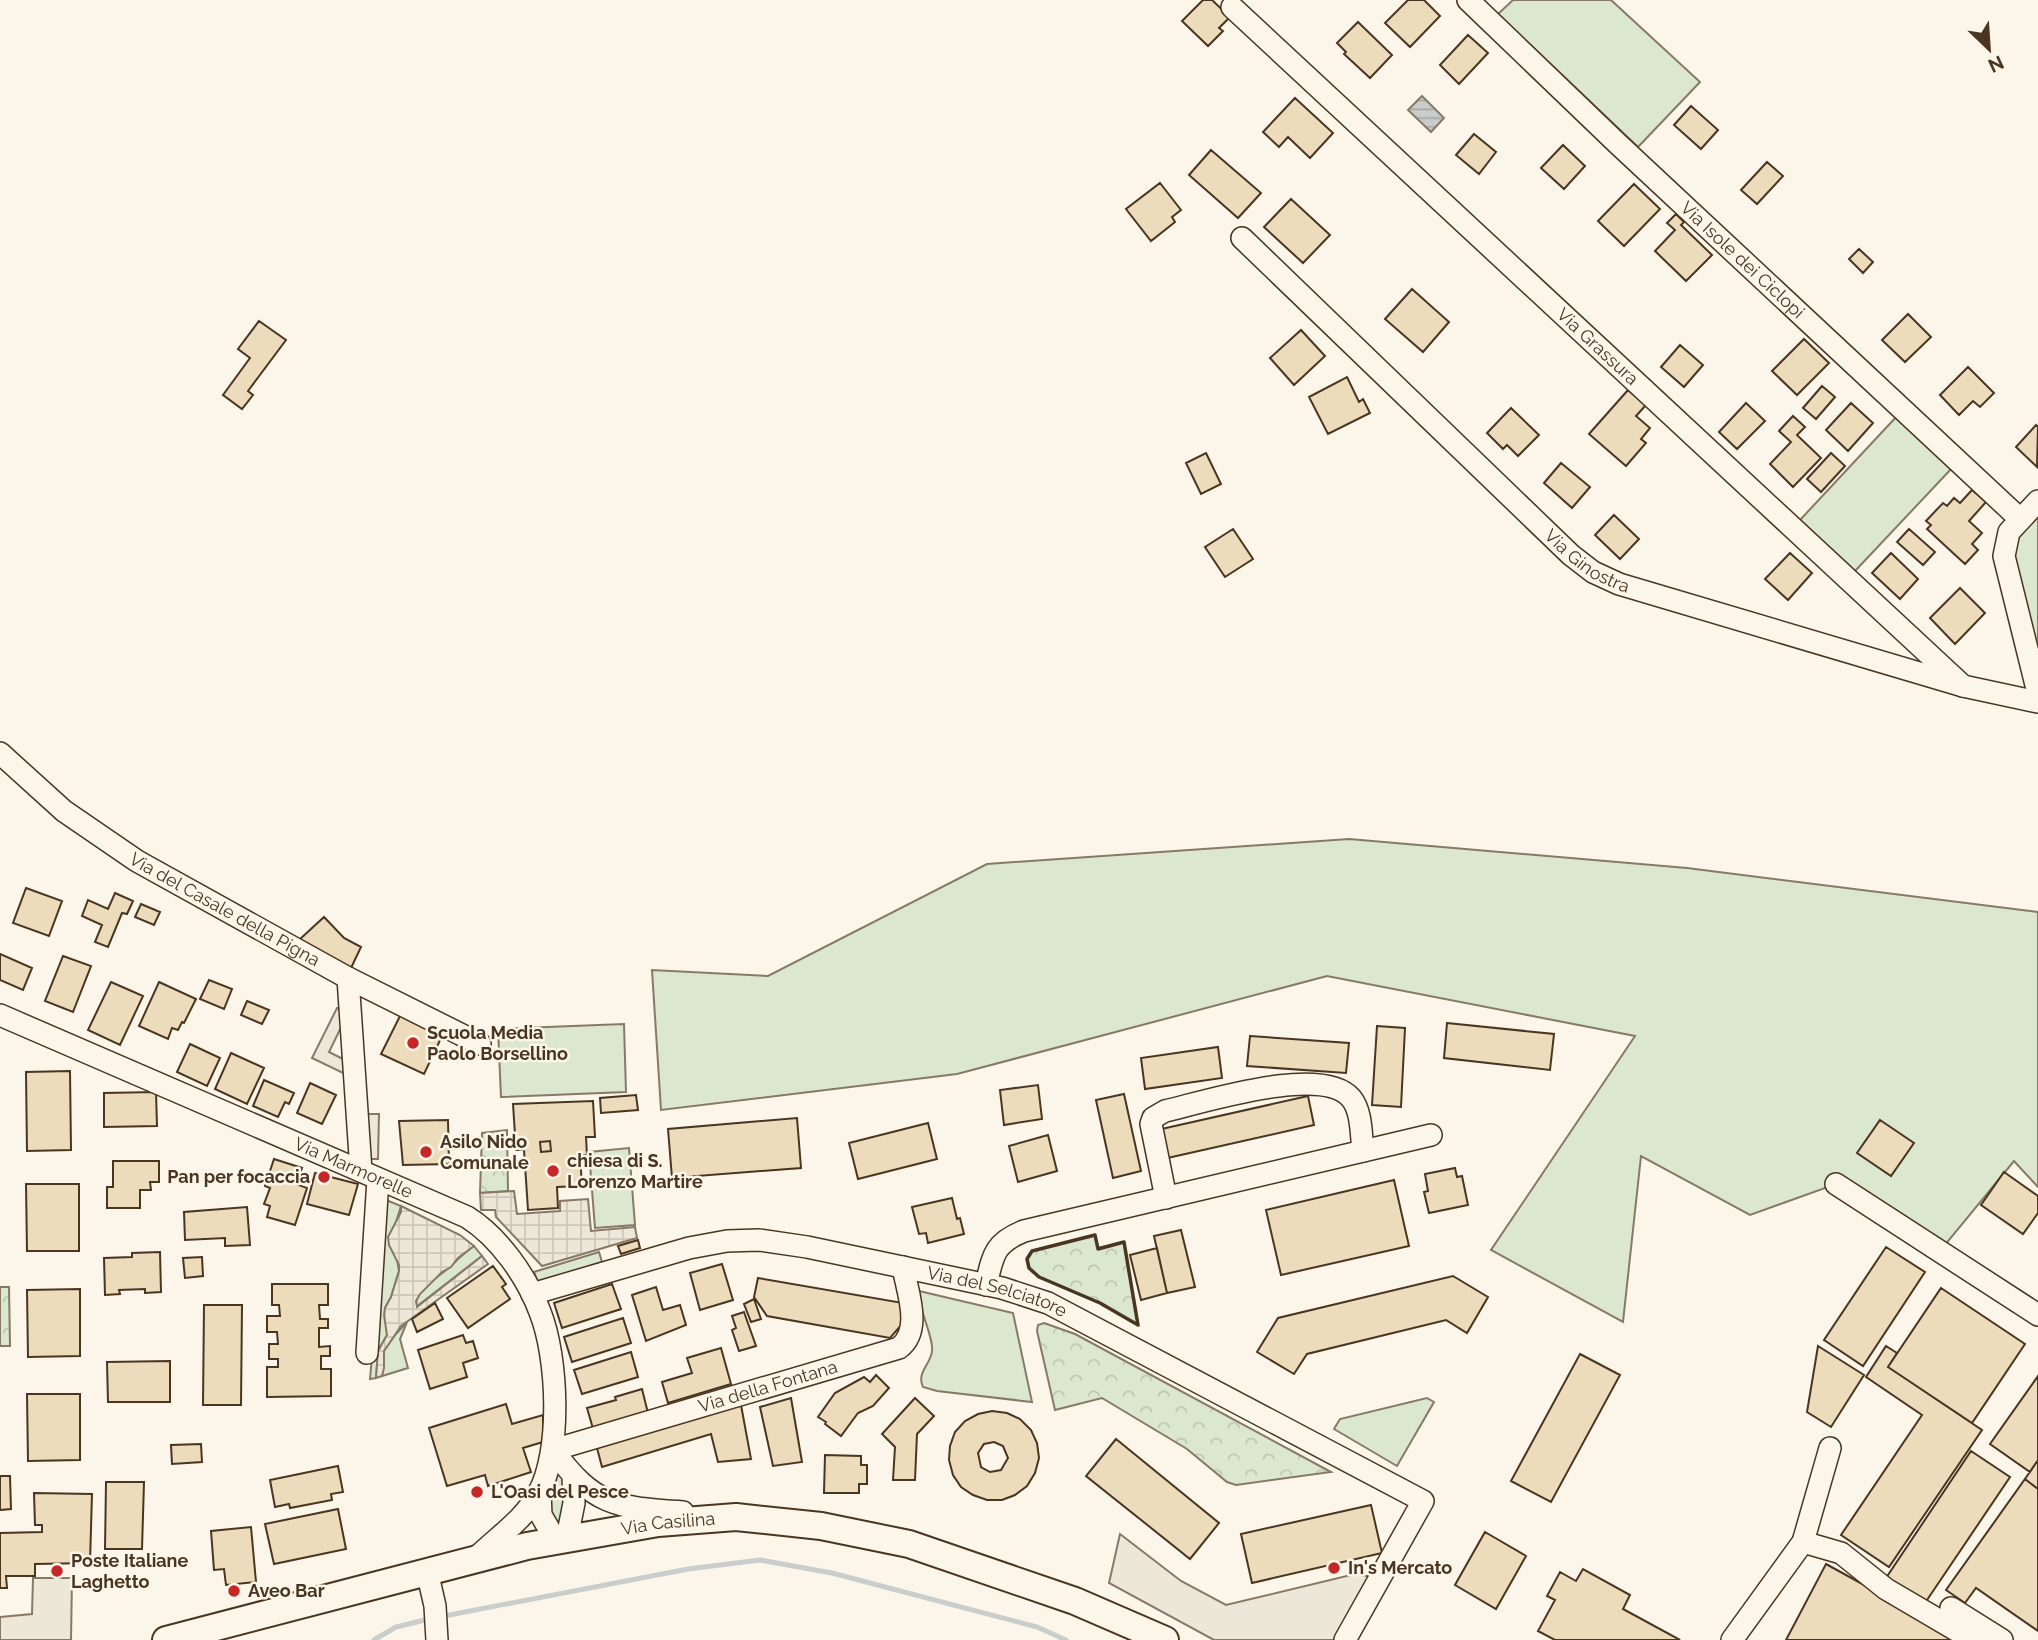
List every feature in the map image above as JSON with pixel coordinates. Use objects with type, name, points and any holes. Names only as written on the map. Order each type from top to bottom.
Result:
[{"type":"main road","name":"Via Casilina","points":[[166,1640],[427,1571],[561,1539],[670,1521],[744,1517],[844,1530],[927,1549],[1091,1607],[1165,1640]]},
{"type":"street","name":"Via Isole dei Ciclopi","points":[[1468,0],[1628,154],[2020,519]]},
{"type":"street","name":"Via Grassura","points":[[1232,7],[1963,686]]},
{"type":"street","name":"Via Ginostra","points":[[1242,238],[1571,555],[1594,572],[1619,584],[1963,686],[2038,702]]},
{"type":"street","points":[[2038,501],[2009,532],[2004,556],[2038,693]]},
{"type":"street","name":"Via del Casale della Pigna","points":[[0,753],[64,811],[137,861],[348,978],[480,1044]]},
{"type":"street","points":[[348,978],[357,1113],[369,1175],[367,1353]]},
{"type":"street","name":"Via Marmorelle","points":[[0,1015],[478,1224],[502,1249],[532,1294],[544,1323],[553,1378],[553,1450],[540,1492],[541,1515],[561,1539]]},
{"type":"street","points":[[1166,1198],[1151,1131],[1153,1118],[1165,1111],[1283,1084],[1335,1089],[1347,1094],[1356,1107],[1363,1151]]},
{"type":"street","points":[[986,1285],[994,1253],[1004,1241],[1032,1228],[1431,1135]]},
{"type":"street","points":[[1836,1184],[2038,1315]]},
{"type":"street","name":"Via del Selciatore","points":[[532,1294],[661,1256],[727,1241],[759,1240],[903,1267],[1039,1299],[1423,1501],[1345,1640]]},
{"type":"street","name":"Via della Fontana","points":[[553,1450],[900,1348],[908,1340],[912,1328],[903,1267]]},
{"type":"street","points":[[1732,1640],[1803,1542],[1830,1448]]},
{"type":"street","points":[[553,1450],[573,1476],[597,1496],[626,1506],[744,1517]]},
{"type":"street","points":[[561,1539],[575,1503],[573,1476]]},
{"type":"street","name":"Via Marmorelle","points":[[475,1559],[518,1520],[540,1492]]},
{"type":"street","points":[[1803,1542],[1841,1553],[1886,1589],[1973,1640]]},
{"type":"street","points":[[427,1571],[435,1606],[437,1640]]},
{"type":"street","points":[[1951,1608],[2002,1640]]},
{"type":"green space","points":[[1513,0],[1611,0],[1700,82],[1638,147],[1498,14]]},
{"type":"green space","points":[[1898,415],[1953,467],[1855,571],[1800,520]]},
{"type":"green space","points":[[2038,501],[2038,693],[2004,556]]},
{"type":"green space","points":[[1349,839],[1687,868],[2038,912],[2038,1187],[2014,1161],[1940,1251],[1836,1184],[1750,1215],[1641,1156],[1623,1322],[1491,1250],[1635,1036],[1327,976],[957,1074],[661,1110],[652,970],[768,976],[987,864]]},
{"type":"green space","points":[[624,1024],[626,1092],[501,1097],[498,1029]]},
{"type":"green space","points":[[507,1130],[508,1191],[480,1193],[482,1133]]},
{"type":"green space","points":[[629,1148],[635,1225],[595,1228],[589,1152]]},
{"type":"green space","points":[[386,1200],[401,1206],[389,1245],[397,1259],[399,1271],[385,1308],[387,1335],[378,1351],[376,1378],[370,1379]]},
{"type":"green space","points":[[1095,1235],[1098,1248],[1124,1242],[1138,1325],[1100,1303],[1039,1277],[1029,1268],[1027,1259],[1032,1251]]},
{"type":"green space","points":[[474,1246],[482,1256],[416,1307],[419,1294],[429,1283]]},
{"type":"green space","points":[[599,1252],[602,1262],[538,1282],[534,1272]]},
{"type":"green space","points":[[0,1287],[9,1287],[10,1346],[0,1346]]},
{"type":"green space","points":[[919,1291],[1013,1313],[1032,1402],[923,1387],[921,1377],[931,1356],[932,1345]]},
{"type":"green space","points":[[407,1322],[400,1339],[408,1368],[382,1376],[384,1351]]},
{"type":"green space","points":[[1044,1323],[1075,1334],[1331,1472],[1236,1485],[1227,1482],[1187,1449],[1102,1398],[1055,1410],[1037,1331],[1038,1325]]},
{"type":"green space","points":[[1427,1398],[1434,1402],[1397,1466],[1334,1429],[1340,1419]]},
{"type":"green space","points":[[554,1462],[568,1486],[560,1521],[557,1522],[547,1515]]},
{"type":"shaded area","points":[[1422,96],[1444,118],[1431,132],[1408,110]]},
{"type":"shaded area","points":[[337,1008],[348,1013],[329,1052],[349,1062],[343,1073],[312,1058]]},
{"type":"shaded area","points":[[366,1114],[379,1114],[378,1159],[365,1159]]},
{"type":"shaded area","points":[[514,1191],[517,1214],[560,1211],[560,1201],[588,1199],[591,1231],[635,1227],[637,1238],[542,1266],[496,1217],[495,1210],[481,1210],[480,1193]]},
{"type":"shaded area","points":[[401,1206],[460,1235],[474,1246],[420,1294],[416,1301],[417,1307],[482,1256],[488,1264],[401,1326],[384,1351],[382,1376],[376,1378],[378,1351],[387,1335],[385,1308],[399,1271],[388,1237],[401,1212]]},
{"type":"shaded area","points":[[1120,1534],[1181,1581],[1226,1605],[1355,1574],[1373,1577],[1336,1640],[1214,1640],[1109,1583]]},
{"type":"shaded area","points":[[33,1578],[72,1578],[71,1640],[0,1640],[0,1617],[32,1614]]},
{"type":"building","points":[[1203,0],[1212,0],[1230,17],[1219,28],[1223,31],[1208,46],[1182,21]]},
{"type":"building","points":[[1408,0],[1424,0],[1440,16],[1410,47],[1385,23]]},
{"type":"building","points":[[1358,22],[1392,55],[1370,78],[1344,54],[1346,52],[1337,43]]},
{"type":"building","points":[[1468,35],[1488,53],[1459,84],[1440,65]]},
{"type":"building","points":[[1295,98],[1333,133],[1310,158],[1288,137],[1279,147],[1263,132]]},
{"type":"building","points":[[1691,106],[1718,130],[1701,149],[1674,125]]},
{"type":"building","points":[[1474,134],[1496,152],[1479,174],[1456,155]]},
{"type":"building","points":[[1563,145],[1585,166],[1564,189],[1541,168]]},
{"type":"building","points":[[1211,150],[1261,193],[1238,218],[1189,175]]},
{"type":"building","points":[[1767,162],[1783,176],[1757,204],[1741,190]]},
{"type":"building","points":[[1160,183],[1181,210],[1172,217],[1175,222],[1151,241],[1126,209]]},
{"type":"building","points":[[1634,184],[1660,209],[1624,246],[1598,221]]},
{"type":"building","points":[[1291,199],[1330,235],[1303,263],[1264,227]]},
{"type":"building","points":[[1676,214],[1684,222],[1681,225],[1712,255],[1686,281],[1655,251],[1675,230],[1667,223]]},
{"type":"building","points":[[1859,249],[1873,262],[1863,273],[1849,259]]},
{"type":"building","points":[[1412,289],[1449,322],[1423,352],[1385,319]]},
{"type":"building","points":[[1908,314],[1931,337],[1905,362],[1882,340]]},
{"type":"building","points":[[259,321],[286,340],[248,391],[253,395],[242,409],[223,395],[250,358],[238,349]]},
{"type":"building","points":[[1301,330],[1325,356],[1294,385],[1270,358]]},
{"type":"building","points":[[1804,339],[1829,363],[1797,395],[1772,371]]},
{"type":"building","points":[[1680,345],[1703,365],[1684,387],[1661,367]]},
{"type":"building","points":[[1968,367],[1994,393],[1980,407],[1973,401],[1959,415],[1940,395]]},
{"type":"building","points":[[1347,377],[1359,402],[1363,399],[1370,413],[1328,434],[1309,397]]},
{"type":"building","points":[[1822,386],[1835,397],[1816,419],[1803,408]]},
{"type":"building","points":[[1628,390],[1646,405],[1636,416],[1650,428],[1641,439],[1646,443],[1626,466],[1589,434]]},
{"type":"building","points":[[1746,403],[1765,421],[1737,449],[1719,432]]},
{"type":"building","points":[[1851,403],[1873,423],[1848,451],[1826,430]]},
{"type":"building","points":[[1511,408],[1539,435],[1518,456],[1507,445],[1503,449],[1487,433]]},
{"type":"building","points":[[1793,416],[1805,427],[1797,435],[1821,458],[1793,487],[1770,464],[1791,442],[1779,431]]},
{"type":"building","points":[[2036,425],[2038,427],[2037,467],[2016,447]]},
{"type":"building","points":[[1206,453],[1221,484],[1201,494],[1186,463]]},
{"type":"building","points":[[1831,453],[1845,466],[1821,492],[1807,479]]},
{"type":"building","points":[[1561,463],[1590,487],[1572,508],[1544,483]]},
{"type":"building","points":[[1972,490],[1986,502],[1969,521],[1982,533],[1972,544],[1978,550],[1965,564],[1927,529],[1931,525],[1926,521],[1943,503],[1947,506],[1954,498],[1960,503]]},
{"type":"building","points":[[1614,515],[1639,539],[1620,559],[1595,535]]},
{"type":"building","points":[[1233,529],[1253,559],[1225,577],[1205,547]]},
{"type":"building","points":[[1909,529],[1935,552],[1923,565],[1897,542]]},
{"type":"building","points":[[1790,553],[1812,573],[1788,600],[1765,579]]},
{"type":"building","points":[[1891,553],[1918,579],[1900,599],[1872,573]]},
{"type":"building","points":[[1960,588],[1985,613],[1955,644],[1930,618]]},
{"type":"building","points":[[26,888],[62,901],[49,936],[13,923]]},
{"type":"building","points":[[115,893],[133,901],[127,914],[122,913],[108,947],[95,942],[102,925],[82,916],[88,900],[108,909]]},
{"type":"building","points":[[141,904],[160,912],[154,925],[135,917]]},
{"type":"building","points":[[324,917],[344,938],[361,947],[351,968],[299,940]]},
{"type":"building","points":[[0,954],[32,968],[23,990],[0,980]]},
{"type":"building","points":[[63,956],[91,966],[73,1012],[45,1001]]},
{"type":"building","points":[[209,980],[232,989],[224,1009],[200,999]]},
{"type":"building","points":[[111,982],[143,996],[120,1045],[88,1030]]},
{"type":"building","points":[[159,982],[196,999],[184,1023],[182,1022],[178,1030],[172,1028],[168,1039],[139,1026]]},
{"type":"building","points":[[247,1001],[269,1010],[262,1024],[241,1015]]},
{"type":"building","name":"Scuola Media Paolo Borsellino","points":[[402,1012],[444,1032],[424,1074],[381,1054]]},
{"type":"building","points":[[1447,1023],[1554,1034],[1550,1070],[1444,1058]]},
{"type":"building","points":[[1377,1026],[1405,1028],[1401,1107],[1372,1105]]},
{"type":"building","points":[[1250,1036],[1349,1043],[1346,1073],[1247,1066]]},
{"type":"building","points":[[190,1044],[220,1058],[207,1086],[177,1072]]},
{"type":"building","points":[[1218,1047],[1222,1078],[1145,1089],[1141,1058]]},
{"type":"building","points":[[231,1053],[264,1068],[247,1104],[215,1089]]},
{"type":"building","points":[[70,1071],[71,1150],[27,1151],[26,1072]]},
{"type":"building","points":[[264,1080],[294,1093],[289,1104],[285,1102],[278,1117],[253,1106]]},
{"type":"building","points":[[310,1083],[336,1095],[322,1124],[297,1113]]},
{"type":"building","points":[[1038,1085],[1042,1119],[1004,1125],[1000,1090]]},
{"type":"building","points":[[156,1092],[157,1126],[104,1127],[104,1093]]},
{"type":"building","points":[[1124,1094],[1141,1171],[1113,1178],[1096,1100]]},
{"type":"building","points":[[636,1095],[638,1110],[601,1113],[600,1098]]},
{"type":"building","points":[[1308,1096],[1314,1125],[1163,1159],[1157,1130]]},
{"type":"building","name":"chiesa di S. Lorenzo Martire","points":[[593,1101],[595,1137],[586,1137],[587,1155],[580,1155],[582,1186],[557,1187],[558,1208],[528,1210],[524,1150],[516,1150],[513,1104]],"holes":[[[550,1141],[551,1151],[541,1152],[540,1142]]]},
{"type":"building","points":[[797,1118],[801,1168],[672,1178],[668,1129]]},
{"type":"building","name":"Asilo Nido Comunale","points":[[448,1120],[449,1164],[403,1165],[399,1121]]},
{"type":"building","points":[[1880,1120],[1914,1143],[1891,1176],[1857,1153]]},
{"type":"building","points":[[928,1123],[937,1159],[858,1179],[849,1143]]},
{"type":"building","points":[[1048,1135],[1057,1171],[1018,1182],[1009,1146]]},
{"type":"building","points":[[550,1141],[551,1151],[541,1152],[540,1142]]},
{"type":"building","points":[[274,1159],[302,1168],[296,1184],[307,1188],[295,1225],[267,1217],[270,1206],[264,1204],[270,1188],[265,1186]]},
{"type":"building","points":[[113,1161],[159,1161],[159,1182],[150,1182],[151,1190],[140,1190],[140,1208],[107,1208],[107,1187],[113,1187]]},
{"type":"building","points":[[1455,1168],[1457,1177],[1462,1176],[1468,1205],[1429,1213],[1424,1192],[1428,1191],[1425,1174]]},
{"type":"building","points":[[2004,1172],[2038,1196],[2038,1213],[2023,1234],[1981,1205]]},
{"type":"building","points":[[315,1173],[358,1184],[349,1215],[307,1204]]},
{"type":"building","points":[[1394,1180],[1409,1246],[1281,1275],[1266,1210]]},
{"type":"building","points":[[26,1184],[79,1184],[79,1251],[27,1251]]},
{"type":"building","points":[[952,1198],[964,1234],[928,1243],[926,1233],[919,1234],[912,1207]]},
{"type":"building","points":[[247,1207],[250,1245],[225,1246],[225,1238],[185,1240],[184,1212]]},
{"type":"building","points":[[1181,1230],[1195,1287],[1167,1293],[1154,1236]]},
{"type":"building","points":[[638,1240],[640,1248],[621,1254],[618,1246]]},
{"type":"building","points":[[1886,1247],[1925,1272],[1863,1366],[1824,1340]]},
{"type":"building","points":[[1157,1248],[1167,1293],[1141,1300],[1130,1255]]},
{"type":"building","points":[[160,1252],[161,1292],[145,1293],[145,1289],[119,1290],[120,1294],[105,1295],[104,1258]]},
{"type":"building","points":[[202,1257],[203,1276],[185,1278],[183,1258]]},
{"type":"building","points":[[722,1264],[733,1300],[700,1310],[690,1273]]},
{"type":"building","points":[[493,1266],[506,1284],[502,1287],[510,1299],[468,1328],[447,1298]]},
{"type":"building","points":[[1453,1276],[1488,1297],[1467,1333],[1446,1320],[1307,1354],[1294,1374],[1257,1352],[1278,1318]]},
{"type":"building","points":[[758,1278],[903,1303],[904,1322],[890,1338],[767,1316],[754,1297]]},
{"type":"building","points":[[272,1284],[328,1284],[328,1305],[319,1305],[320,1319],[328,1319],[328,1328],[319,1328],[319,1347],[330,1346],[330,1356],[321,1356],[321,1369],[331,1369],[331,1396],[267,1397],[267,1367],[278,1367],[278,1359],[269,1359],[269,1344],[278,1344],[277,1332],[267,1332],[267,1316],[280,1316],[279,1305],[272,1305]]},
{"type":"building","points":[[612,1284],[621,1309],[562,1328],[554,1303]]},
{"type":"building","points":[[656,1287],[663,1310],[680,1305],[686,1325],[646,1341],[632,1295]]},
{"type":"building","points":[[1941,1288],[2025,1344],[1972,1423],[1888,1367]]},
{"type":"building","points":[[80,1289],[80,1356],[28,1357],[27,1290]]},
{"type":"building","points":[[754,1299],[761,1319],[751,1322],[744,1304]]},
{"type":"building","points":[[435,1303],[443,1319],[417,1332],[412,1319]]},
{"type":"building","points":[[204,1305],[242,1305],[241,1405],[203,1405]]},
{"type":"building","points":[[744,1312],[756,1346],[739,1351],[732,1330],[736,1328],[732,1316]]},
{"type":"building","points":[[623,1318],[631,1343],[572,1362],[564,1337]]},
{"type":"building","points":[[463,1335],[466,1343],[473,1341],[478,1358],[463,1363],[467,1377],[430,1389],[418,1350]]},
{"type":"building","points":[[1818,1346],[1864,1375],[1831,1427],[1807,1412]]},
{"type":"building","points":[[1886,1346],[1897,1353],[1888,1367],[1982,1430],[1889,1567],[1841,1535],[1922,1415],[1866,1377]]},
{"type":"building","points":[[721,1348],[731,1384],[668,1403],[662,1382],[692,1373],[687,1358]]},
{"type":"building","points":[[631,1352],[638,1377],[582,1394],[574,1370]]},
{"type":"building","points":[[1580,1354],[1620,1375],[1551,1502],[1511,1481]]},
{"type":"building","points":[[170,1361],[170,1402],[108,1402],[107,1362]]},
{"type":"building","points":[[876,1375],[889,1388],[873,1406],[858,1413],[841,1436],[818,1417],[835,1393],[864,1377],[870,1382]]},
{"type":"building","points":[[2038,1376],[2038,1460],[2030,1472],[1990,1444]]},
{"type":"building","points":[[642,1389],[648,1413],[594,1432],[587,1408]]},
{"type":"building","points":[[27,1394],[80,1394],[80,1460],[28,1461]]},
{"type":"building","points":[[791,1398],[802,1462],[773,1466],[760,1407]]},
{"type":"building","points":[[915,1398],[934,1416],[917,1434],[915,1480],[893,1480],[895,1447],[882,1434]]},
{"type":"building","points":[[506,1404],[512,1424],[543,1415],[543,1442],[523,1448],[531,1472],[488,1486],[485,1475],[447,1486],[429,1428]]},
{"type":"building","points":[[741,1405],[751,1459],[718,1462],[711,1434],[602,1467],[597,1448]]},
{"type":"building","points":[[992,1411],[1007,1413],[1020,1419],[1031,1430],[1037,1443],[1039,1458],[1035,1473],[1027,1486],[1002,1500],[987,1500],[973,1495],[961,1487],[953,1475],[949,1460],[955,1432],[965,1421]],"holes":[[[994,1442],[1003,1446],[1008,1458],[1001,1470],[990,1472],[981,1467],[978,1453],[984,1444]]]},
{"type":"building","points":[[1116,1439],[1219,1523],[1190,1559],[1086,1476]]},
{"type":"building","points":[[201,1444],[202,1462],[172,1464],[171,1445]]},
{"type":"building","points":[[1971,1451],[2010,1477],[1923,1606],[1884,1581]]},
{"type":"building","points":[[825,1455],[861,1456],[861,1465],[867,1465],[867,1484],[859,1484],[859,1493],[824,1493]]},
{"type":"building","points":[[2038,1460],[2038,1489],[2025,1479]]},
{"type":"building","points":[[338,1466],[343,1492],[331,1494],[332,1500],[290,1508],[289,1504],[275,1507],[270,1480]]},
{"type":"building","points":[[0,1476],[10,1476],[11,1509],[0,1510]]},
{"type":"building","points":[[2025,1479],[2038,1489],[2038,1631],[1976,1588],[1965,1603],[1946,1590]]},
{"type":"building","points":[[106,1482],[144,1482],[142,1549],[105,1549]]},
{"type":"building","points":[[34,1493],[92,1494],[90,1563],[35,1564],[35,1576],[6,1576],[7,1588],[0,1588],[0,1533],[42,1532],[42,1525],[35,1525]]},
{"type":"building","points":[[1371,1505],[1382,1553],[1252,1583],[1241,1534]]},
{"type":"building","points":[[338,1509],[346,1549],[274,1564],[265,1524]]},
{"type":"building","points":[[251,1527],[256,1582],[226,1585],[224,1569],[214,1570],[211,1531]]},
{"type":"building","points":[[1485,1532],[1526,1556],[1496,1609],[1455,1585]]},
{"type":"building","points":[[1826,1564],[1964,1640],[1786,1640]]},
{"type":"building","points":[[1583,1569],[1630,1595],[1623,1609],[1680,1640],[1555,1640],[1538,1631],[1555,1600],[1547,1596],[1560,1572],[1576,1581]]},
{"type":"waterway","points":[[439,1617],[688,1569],[760,1560],[832,1573],[1037,1627],[1066,1640]]},
{"type":"waterway","points":[[374,1640],[396,1627],[429,1619]]},
{"type":"wall","points":[[1095,1235],[1098,1249],[1124,1242],[1138,1325],[1100,1303],[1039,1277],[1029,1268],[1027,1259],[1032,1251],[1095,1235]]},
{"type":"place","name":"Scuola Media Paolo Borsellino","points":[[413,1043]]},
{"type":"place","name":"Asilo Nido Comunale","points":[[426,1152]]},
{"type":"place","name":"chiesa di S. Lorenzo Martire","points":[[553,1171]]},
{"type":"place","name":"Pan per focaccia","points":[[324,1177]]},
{"type":"place","name":"L'Oasi del Pesce","points":[[477,1492]]},
{"type":"place","name":"In's Mercato","points":[[1334,1568]]},
{"type":"place","name":"Poste Italiane Laghetto","points":[[57,1571]]},
{"type":"place","name":"Aveo Bar","points":[[234,1591]]}]
